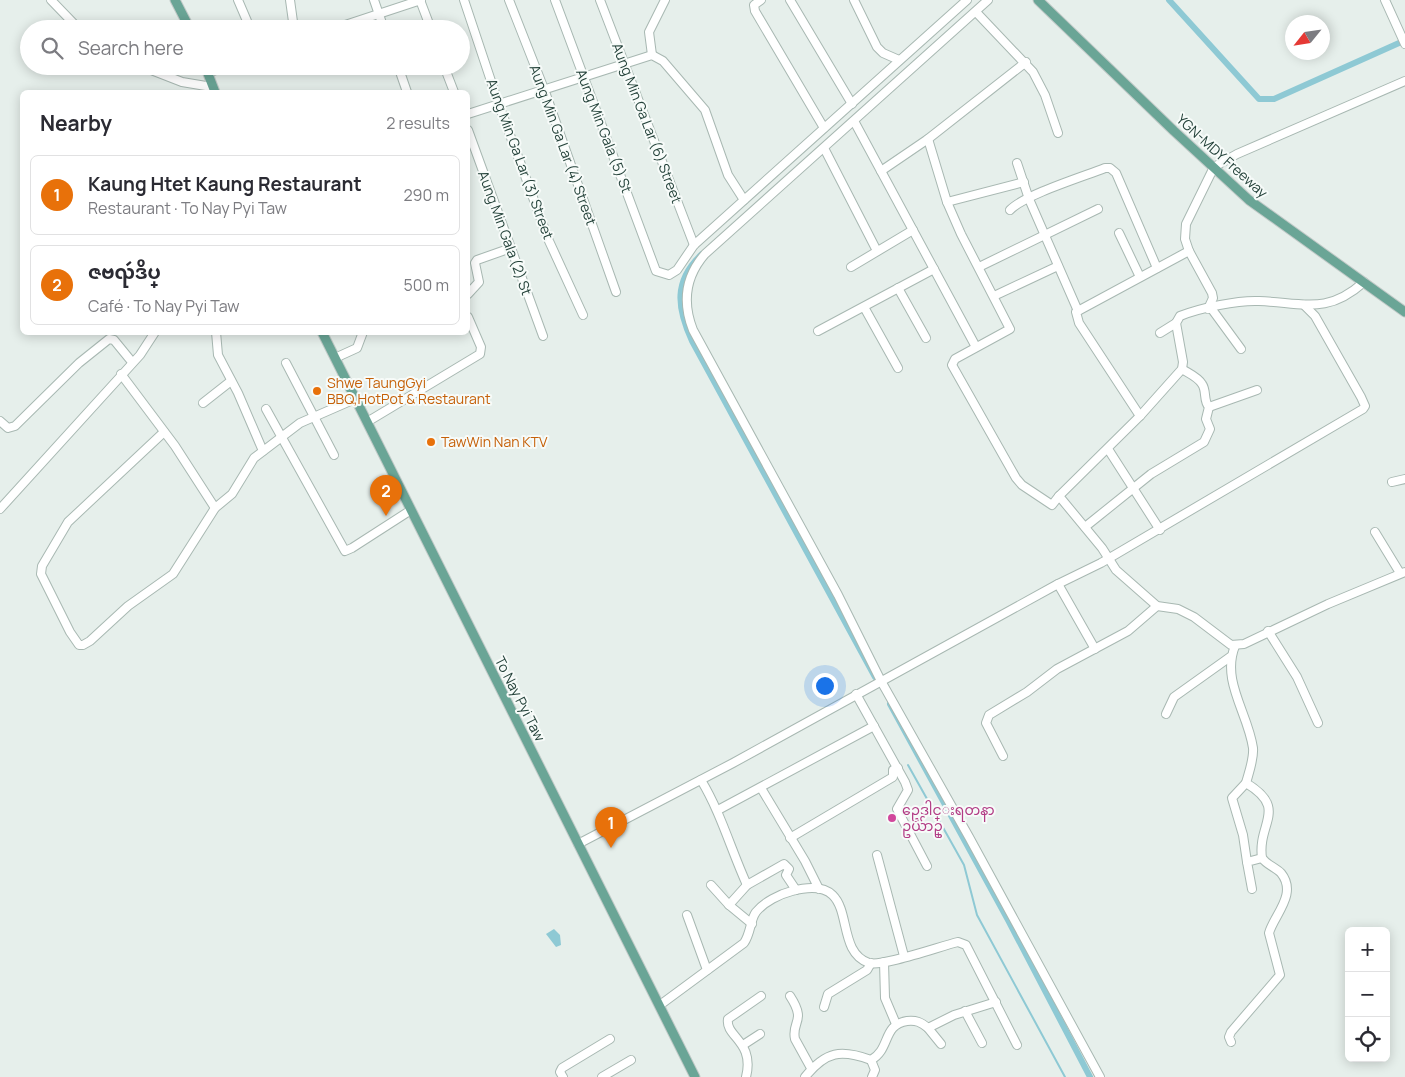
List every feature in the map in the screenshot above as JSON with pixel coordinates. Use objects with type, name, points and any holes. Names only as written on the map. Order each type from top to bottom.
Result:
[{"type":"main road","points":[[175,0],[185,20]]},
{"type":"main road","name":"YGN-MDY Freeway","points":[[1038,0],[1214,167],[1271,217],[1405,312]]},
{"type":"main road","points":[[209,75],[214,90]]},
{"type":"main road","name":"To Nay Pyi Taw","points":[[324,335],[695,1077]]},
{"type":"street","points":[[51,0],[70,20]]},
{"type":"street","points":[[238,0],[247,20]]},
{"type":"street","points":[[290,0],[293,20]]},
{"type":"street","points":[[374,0],[381,20]]},
{"type":"street","points":[[358,20],[420,0],[428,20]]},
{"type":"street","name":"Aung Min Ga Lar (3) Street","points":[[464,0],[499,105],[549,241],[583,315]]},
{"type":"street","name":"Aung Min Ga Lar (4) Street","points":[[509,0],[544,89],[616,292]]},
{"type":"street","name":"Aung Min Gala (5) St","points":[[555,0],[658,273],[674,273],[694,246]]},
{"type":"street","name":"Aung Min Ga Lar (6) Street","points":[[600,0],[694,246]]},
{"type":"street","points":[[665,0],[649,32],[652,54],[663,61],[705,110],[728,175],[744,200]]},
{"type":"street","points":[[761,0],[754,5],[755,12],[824,128]]},
{"type":"street","points":[[790,0],[852,104]]},
{"type":"street","points":[[854,0],[877,48],[883,53],[899,60]]},
{"type":"street","points":[[694,246],[967,0]]},
{"type":"street","points":[[988,0],[705,254],[696,264],[687,286],[686,307],[693,330],[838,595],[878,682],[969,837],[1100,1077]]},
{"type":"street","points":[[1385,0],[1405,44]]},
{"type":"street","points":[[976,12],[1026,62],[1040,83],[1058,133]]},
{"type":"street","points":[[470,113],[652,54]]},
{"type":"street","points":[[881,170],[928,139],[1026,62]]},
{"type":"street","points":[[164,75],[182,82],[214,90]]},
{"type":"street","points":[[401,75],[407,90]]},
{"type":"street","points":[[447,75],[453,90]]},
{"type":"street","points":[[1209,308],[1213,298],[1212,293],[1189,251],[1185,239],[1186,224],[1214,167],[1237,154],[1405,80]]},
{"type":"street","points":[[854,121],[976,347]]},
{"type":"street","name":"Aung Min Gala (2) St","points":[[470,136],[543,336]]},
{"type":"street","points":[[928,139],[947,202],[1010,329],[955,359],[952,363],[999,450],[1022,486],[1052,505],[1140,416],[1182,369]]},
{"type":"street","points":[[824,148],[877,251]]},
{"type":"street","points":[[1017,163],[1029,199],[1078,311],[1076,315],[1079,323],[1140,416]]},
{"type":"street","points":[[1010,210],[1015,205],[1029,199],[1105,168],[1110,168],[1116,173],[1157,268]]},
{"type":"street","points":[[947,202],[1024,182]]},
{"type":"street","points":[[978,267],[1098,209]]},
{"type":"street","points":[[851,267],[913,230]]},
{"type":"street","points":[[1119,233],[1140,277]]},
{"type":"street","points":[[470,290],[480,282],[477,260],[510,248]]},
{"type":"street","points":[[1078,311],[1189,251]]},
{"type":"street","points":[[994,296],[1058,266]]},
{"type":"street","points":[[818,330],[934,269]]},
{"type":"street","points":[[1160,333],[1176,323],[1178,318],[1209,308],[1251,301],[1304,305],[1335,302],[1364,282]]},
{"type":"street","points":[[898,288],[926,338]]},
{"type":"street","points":[[578,844],[701,780],[1160,530],[1364,408],[1361,397],[1319,323],[1304,305]]},
{"type":"street","points":[[864,307],[898,368]]},
{"type":"street","points":[[1209,308],[1241,349]]},
{"type":"street","points":[[368,422],[480,354],[482,347],[470,321]]},
{"type":"street","points":[[1085,527],[1134,487],[1204,442],[1210,429],[1206,419],[1208,407],[1205,402],[1202,384],[1182,369],[1176,323]]},
{"type":"street","points":[[0,509],[132,362],[153,335]]},
{"type":"street","points":[[216,335],[218,355],[263,451]]},
{"type":"street","points":[[335,358],[356,348],[362,335]]},
{"type":"street","points":[[0,421],[8,428],[14,426],[79,363],[109,338],[114,340],[132,362]]},
{"type":"street","points":[[286,363],[334,455]]},
{"type":"street","points":[[121,374],[176,446],[215,508]]},
{"type":"street","points":[[203,403],[231,381]]},
{"type":"street","points":[[1208,407],[1257,390]]},
{"type":"street","points":[[164,432],[68,522],[42,566],[41,574],[70,632],[80,645],[90,641],[128,606],[173,574],[215,508],[232,494],[244,472],[263,451],[313,416],[355,399]]},
{"type":"street","points":[[266,409],[345,550],[352,548],[411,510]]},
{"type":"street","points":[[1108,449],[1160,530]]},
{"type":"street","points":[[1392,482],[1405,479]]},
{"type":"street","points":[[1059,496],[1124,577],[1157,606],[1184,612],[1235,646],[1244,644],[1268,631],[1402,572],[1375,532]]},
{"type":"street","points":[[1058,584],[1095,649]]},
{"type":"street","points":[[1004,756],[986,723],[988,715],[1027,692],[1057,669],[1135,626],[1157,606]]},
{"type":"street","points":[[1268,631],[1300,683],[1318,723]]},
{"type":"street","points":[[1235,646],[1230,657],[1232,679],[1253,750],[1246,783],[1232,798],[1243,835],[1252,889]]},
{"type":"street","points":[[1166,714],[1174,697],[1230,657]]},
{"type":"street","points":[[856,694],[898,768],[908,790],[898,809],[927,866]]},
{"type":"street","points":[[718,810],[874,726]]},
{"type":"street","points":[[790,838],[893,777],[893,770],[898,768]]},
{"type":"street","points":[[701,780],[718,810],[735,859],[747,884]]},
{"type":"street","points":[[1246,783],[1260,794],[1270,810],[1262,844],[1262,858]]},
{"type":"street","points":[[761,788],[805,861],[819,889]]},
{"type":"street","points":[[876,855],[904,956]]},
{"type":"street","points":[[1247,862],[1262,858]]},
{"type":"street","points":[[1231,1042],[1229,1037],[1231,1032],[1280,975],[1268,933],[1284,907],[1285,886],[1280,873],[1262,858]]},
{"type":"street","points":[[729,905],[747,884],[785,864],[789,869],[786,875],[796,890]]},
{"type":"street","points":[[711,885],[729,905],[752,924]]},
{"type":"street","points":[[660,1005],[744,943],[750,933],[754,914],[761,907],[784,894],[796,890],[828,890],[836,897],[850,942],[863,959],[871,963],[884,962],[958,942],[964,943],[1017,1045]]},
{"type":"street","points":[[687,915],[707,970]]},
{"type":"street","points":[[884,962],[885,998],[896,1024]]},
{"type":"street","points":[[824,1007],[828,994],[866,970],[871,963]]},
{"type":"street","points":[[746,1077],[748,1062],[743,1045],[732,1033],[727,1023],[728,1019],[761,996]]},
{"type":"street","points":[[790,996],[797,1007],[799,1018],[794,1034],[795,1039],[811,1068]]},
{"type":"street","points":[[928,1028],[965,1011],[996,1002]]},
{"type":"street","points":[[965,1011],[982,1043]]},
{"type":"street","points":[[872,1060],[881,1052],[892,1027],[896,1024],[917,1021],[928,1028],[941,1044]]},
{"type":"street","points":[[743,1045],[760,1034]]},
{"type":"street","points":[[563,1077],[560,1072],[562,1068],[610,1039]]},
{"type":"street","points":[[806,1077],[811,1068],[826,1057],[838,1053],[858,1055],[872,1060]]},
{"type":"street","points":[[602,1077],[631,1060]]},
{"type":"street","points":[[872,1060],[875,1070],[872,1077]]},
{"type":"water","points":[[554,929],[560,935],[561,945],[556,947],[546,934]]},
{"type":"waterway","points":[[1169,0],[1259,99],[1274,99],[1399,43]]},
{"type":"waterway","points":[[702,254],[686,274],[682,285],[680,295],[681,306],[687,329],[875,677]]},
{"type":"waterway","points":[[890,704],[1008,920],[1090,1077]]},
{"type":"waterway","points":[[908,765],[964,865],[977,915],[1065,1077]]},
{"type":"place","name":"Shwe TaungGyi BBQ,HotPot & Restaurant","points":[[317,391]]},
{"type":"place","name":"TawWin Nan KTV","points":[[431,442]]},
{"type":"place","name":"ဇဗၺဴဒိပ္","points":[[386,516]]},
{"type":"place","name":"ဥေဒါင္းရတနာ ဥယ်ာဥ္","points":[[892,818]]},
{"type":"place","name":"Kaung Htet Kaung Restaurant","points":[[611,848]]}]
